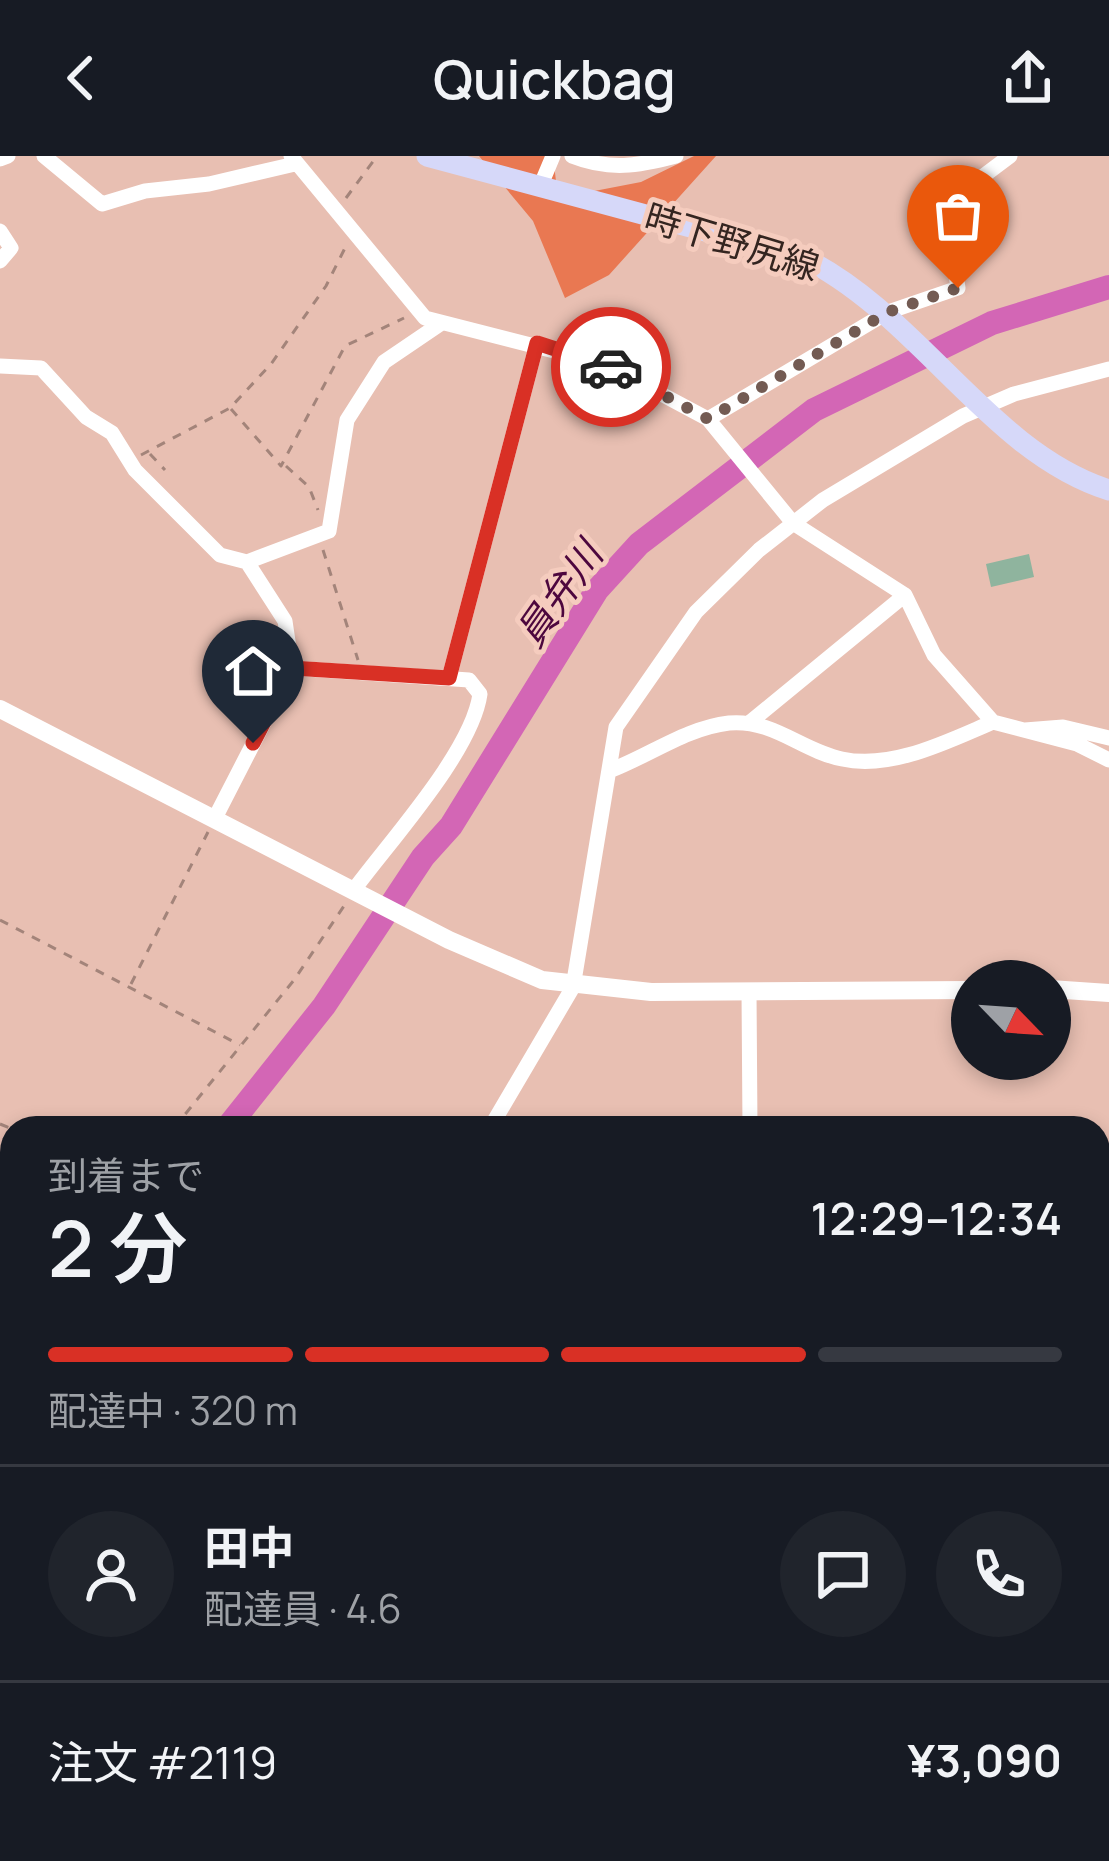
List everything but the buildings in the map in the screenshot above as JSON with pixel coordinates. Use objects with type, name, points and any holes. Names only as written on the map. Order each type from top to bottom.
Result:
[{"type":"main road","name":"時下野尻線","points":[[427,156],[802,257],[848,279],[1049,464],[1109,490]]},
{"type":"street","points":[[44,156],[90,200],[102,204],[145,190],[208,184],[293,160],[358,231],[418,312],[440,324],[537,343],[605,364],[710,422],[790,521],[905,595],[934,655],[993,722],[1077,744],[1109,760]]},
{"type":"street","points":[[540,187],[553,156]]},
{"type":"street","points":[[572,156],[602,167],[636,167],[676,156]]},
{"type":"street","points":[[710,422],[891,315],[958,288],[946,204],[1010,156]]},
{"type":"street","points":[[0,231],[10,248],[0,261]]},
{"type":"street","points":[[0,366],[40,368],[86,417],[112,433],[126,457],[220,555],[247,562],[321,536],[332,521],[347,420],[384,362],[440,324]]},
{"type":"street","points":[[449,678],[537,343]]},
{"type":"street","points":[[497,1116],[573,986],[616,727],[673,641],[740,567],[790,521],[823,500],[982,403],[1109,370]]},
{"type":"street","points":[[215,818],[292,668],[285,621],[247,562]]},
{"type":"street","points":[[749,723],[905,595]]},
{"type":"street","points":[[292,668],[469,680],[478,689],[472,720],[416,811],[356,892]]},
{"type":"street","points":[[0,709],[503,966],[573,986],[749,992],[951,990]]},
{"type":"street","points":[[609,771],[703,728],[749,723],[842,759],[882,761],[993,722]]},
{"type":"street","points":[[1016,730],[1063,728],[1109,738]]},
{"type":"street","points":[[1071,990],[1109,993]]},
{"type":"street","points":[[749,992],[750,1116]]},
{"type":"path","points":[[339,208],[376,156]]},
{"type":"path","points":[[126,457],[149,454],[230,408],[271,364],[358,231]]},
{"type":"path","points":[[284,464],[345,346],[418,312]]},
{"type":"path","points":[[230,408],[313,493],[362,674]]},
{"type":"path","points":[[149,454],[165,470]]},
{"type":"path","points":[[130,986],[215,818]]},
{"type":"path","points":[[183,1116],[311,957],[356,892]]},
{"type":"path","points":[[0,920],[241,1046]]},
{"type":"shaded area","points":[[479,156],[553,156],[558,198],[641,182],[694,156],[716,156],[609,275],[565,298],[533,221]]},
{"type":"waterway","name":"員弁川","points":[[237,1116],[324,1006],[423,857],[451,826],[597,590],[639,544],[814,410],[992,323],[1109,287]]},
{"type":"way so far","points":[[611,367],[708,419],[888,312],[958,288]]},
{"type":"route","points":[[253,743],[292,668],[449,678],[537,343],[611,367]]}]
